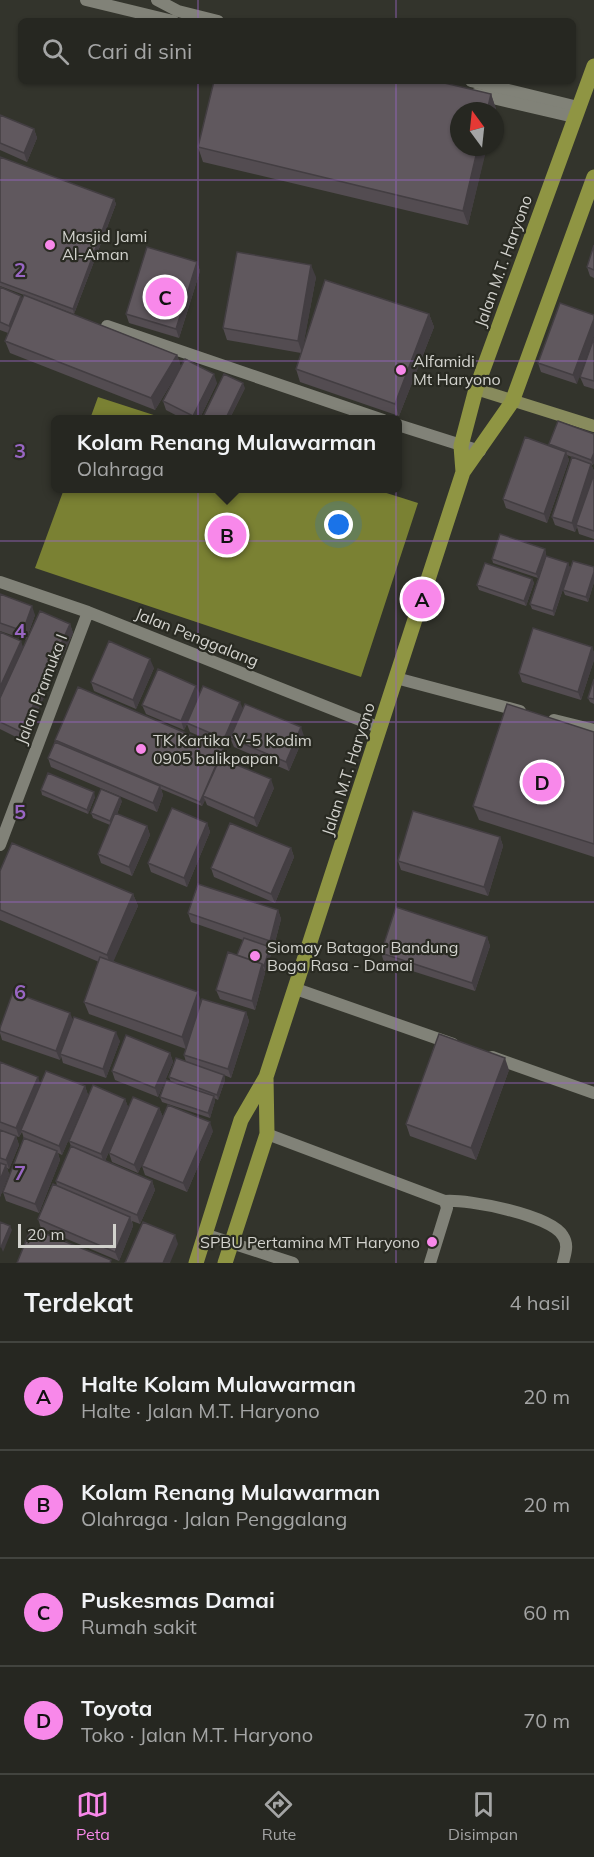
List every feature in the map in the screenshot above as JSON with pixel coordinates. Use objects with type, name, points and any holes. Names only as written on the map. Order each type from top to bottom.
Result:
[{"type":"main road","name":"Jalan M.T. Haryono","points":[[463,472],[461,446],[476,389],[594,66]]},
{"type":"main road","name":"Jalan M.T. Haryono","points":[[196,1263],[207,1235],[241,1120],[266,1077],[296,989],[463,472],[480,451],[512,402],[594,177]]},
{"type":"main road","name":"Jalan M.T. Haryono","points":[[225,1263],[267,1134],[266,1077]]},
{"type":"street","points":[[86,0],[161,18]]},
{"type":"street","points":[[157,0],[178,11],[206,18]]},
{"type":"street","points":[[481,84],[576,112]]},
{"type":"street","points":[[458,89],[576,112]]},
{"type":"street","points":[[107,326],[368,415]]},
{"type":"street","points":[[476,389],[594,426]]},
{"type":"street","points":[[402,425],[480,451]]},
{"type":"street","name":"Jalan Penggalang","points":[[0,582],[88,612],[380,728]]},
{"type":"street","name":"Jalan Pramuka I","points":[[0,845],[88,612]]},
{"type":"street","points":[[396,678],[594,730]]},
{"type":"street","points":[[296,989],[461,1047]]},
{"type":"street","points":[[483,1054],[594,1093]]},
{"type":"street","points":[[267,1134],[445,1201],[501,1209],[552,1226],[565,1240],[563,1263]]},
{"type":"street","points":[[430,1263],[447,1208],[445,1201]]},
{"type":"street","points":[[207,1235],[293,1263]]},
{"type":"shaded area","points":[[98,397],[154,415],[91,415]]},
{"type":"shaded area","points":[[63,493],[387,493],[418,503],[361,677],[35,568]]},
{"type":"building","points":[[213,84],[449,84],[491,94],[489,102],[450,102],[450,156],[476,156],[463,211],[198,147]]},
{"type":"building","points":[[0,115],[34,129],[24,153],[0,143]]},
{"type":"building","name":"Masjid Jami Al-Aman","points":[[0,157],[114,199],[73,309],[0,282]]},
{"type":"building","points":[[594,245],[594,270],[587,267]]},
{"type":"building","points":[[147,247],[197,262],[176,329],[126,314]]},
{"type":"building","points":[[237,252],[311,265],[298,341],[223,328]]},
{"type":"building","points":[[325,280],[429,314],[395,404],[296,369]]},
{"type":"building","points":[[0,287],[21,296],[9,326],[0,322]]},
{"type":"building","points":[[24,295],[177,355],[151,398],[5,341]]},
{"type":"building","points":[[560,303],[594,315],[573,375],[538,363]]},
{"type":"building","points":[[594,338],[594,381],[580,377]]},
{"type":"building","points":[[185,359],[214,374],[194,415],[163,401]]},
{"type":"building","points":[[224,374],[243,383],[227,415],[204,415]]},
{"type":"building","points":[[558,421],[594,434],[594,453],[591,460],[549,444]]},
{"type":"building","points":[[525,437],[566,452],[544,514],[503,499]]},
{"type":"building","points":[[572,457],[591,464],[572,523],[552,517]]},
{"type":"building","points":[[594,474],[594,531],[576,525]]},
{"type":"building","points":[[500,534],[545,549],[536,574],[492,559]]},
{"type":"building","points":[[546,556],[568,563],[553,611],[530,604]]},
{"type":"building","points":[[573,561],[594,567],[586,597],[563,590]]},
{"type":"building","points":[[485,563],[532,579],[524,601],[477,585]]},
{"type":"building","points":[[0,594],[32,606],[23,631],[0,623]]},
{"type":"building","points":[[40,611],[70,624],[21,732],[0,722],[0,698]]},
{"type":"building","points":[[533,628],[592,647],[578,692],[519,673]]},
{"type":"building","points":[[0,632],[21,641],[0,687]]},
{"type":"building","points":[[109,641],[150,659],[133,700],[91,682]]},
{"type":"building","points":[[158,669],[196,686],[181,721],[142,705]]},
{"type":"building","points":[[594,679],[594,699],[588,698]]},
{"type":"building","points":[[203,686],[240,702],[224,739],[187,723]]},
{"type":"building","name":"TK Kartika V-5 Kodim 0905 balikpapan","points":[[78,687],[223,749],[200,802],[55,740]]},
{"type":"building","points":[[245,704],[301,727],[286,762],[230,738]]},
{"type":"building","points":[[507,704],[594,732],[594,844],[473,806]]},
{"type":"building","points":[[55,742],[160,786],[153,803],[48,758]]},
{"type":"building","points":[[220,758],[271,779],[254,818],[203,796]]},
{"type":"building","points":[[48,773],[94,792],[87,810],[41,790]]},
{"type":"building","points":[[101,789],[120,797],[110,821],[91,813]]},
{"type":"building","points":[[172,808],[207,823],[184,878],[148,863]]},
{"type":"building","points":[[413,811],[500,837],[484,887],[398,861]]},
{"type":"building","points":[[115,813],[147,826],[129,867],[98,854]]},
{"type":"building","points":[[230,823],[291,848],[271,894],[211,868]]},
{"type":"building","points":[[12,843],[133,894],[107,955],[0,910],[0,871]]},
{"type":"building","points":[[198,884],[278,910],[270,941],[188,913]]},
{"type":"building","points":[[396,907],[487,937],[472,983],[381,953]]},
{"type":"building","name":"Siomay Batagor Bandung Boga Rasa - Damai","points":[[244,938],[270,947],[264,966],[237,955]]},
{"type":"building","points":[[228,952],[262,964],[252,1001],[216,990]]},
{"type":"building","points":[[100,957],[198,992],[182,1037],[84,1002]]},
{"type":"building","points":[[13,992],[70,1013],[56,1051],[0,1031]]},
{"type":"building","points":[[202,999],[246,1012],[228,1069],[184,1055]]},
{"type":"building","points":[[74,1017],[116,1032],[103,1069],[60,1054]]},
{"type":"building","points":[[439,1034],[505,1058],[471,1148],[406,1124]]},
{"type":"building","points":[[126,1035],[170,1053],[155,1088],[112,1071]]},
{"type":"building","points":[[176,1058],[224,1075],[217,1095],[169,1077]]},
{"type":"building","points":[[0,1062],[38,1077],[16,1128],[0,1122]]},
{"type":"building","points":[[46,1071],[85,1086],[59,1146],[21,1130]]},
{"type":"building","points":[[166,1080],[214,1096],[208,1113],[160,1097]]},
{"type":"building","points":[[93,1085],[125,1099],[101,1154],[69,1141]]},
{"type":"building","points":[[133,1097],[159,1108],[134,1165],[109,1153]]},
{"type":"building","points":[[168,1105],[210,1122],[183,1183],[142,1166]]},
{"type":"building","points":[[0,1130],[16,1136],[6,1160],[0,1158]]},
{"type":"building","points":[[24,1138],[57,1151],[35,1204],[3,1192]]},
{"type":"building","points":[[71,1146],[152,1181],[137,1215],[56,1181]]},
{"type":"building","points":[[0,1163],[6,1165],[0,1180]]},
{"type":"building","points":[[53,1184],[130,1217],[115,1252],[38,1219]]},
{"type":"building","points":[[0,1222],[10,1226],[1,1247],[0,1246]]},
{"type":"building","points":[[143,1222],[175,1235],[163,1263],[125,1263]]},
{"type":"building","points":[[31,1228],[111,1260],[110,1263],[17,1263]]},
{"type":"place","name":"Masjid Jami Al-Aman","points":[[50,245]]},
{"type":"place","name":"Puskesmas Damai","points":[[165,297]]},
{"type":"place","name":"Alfamidi Mt Haryono","points":[[401,370]]},
{"type":"place","name":"Kolam Renang Mulawarman","points":[[227,535]]},
{"type":"place","name":"Halte Kolam Mulawarman","points":[[422,599]]},
{"type":"place","name":"TK Kartika V-5 Kodim 0905 balikpapan","points":[[141,749]]},
{"type":"place","name":"Toyota","points":[[542,782]]},
{"type":"place","name":"Siomay Batagor Bandung Boga Rasa - Damai","points":[[255,956]]},
{"type":"place","name":"SPBU Pertamina MT Haryono","points":[[432,1242]]}]
